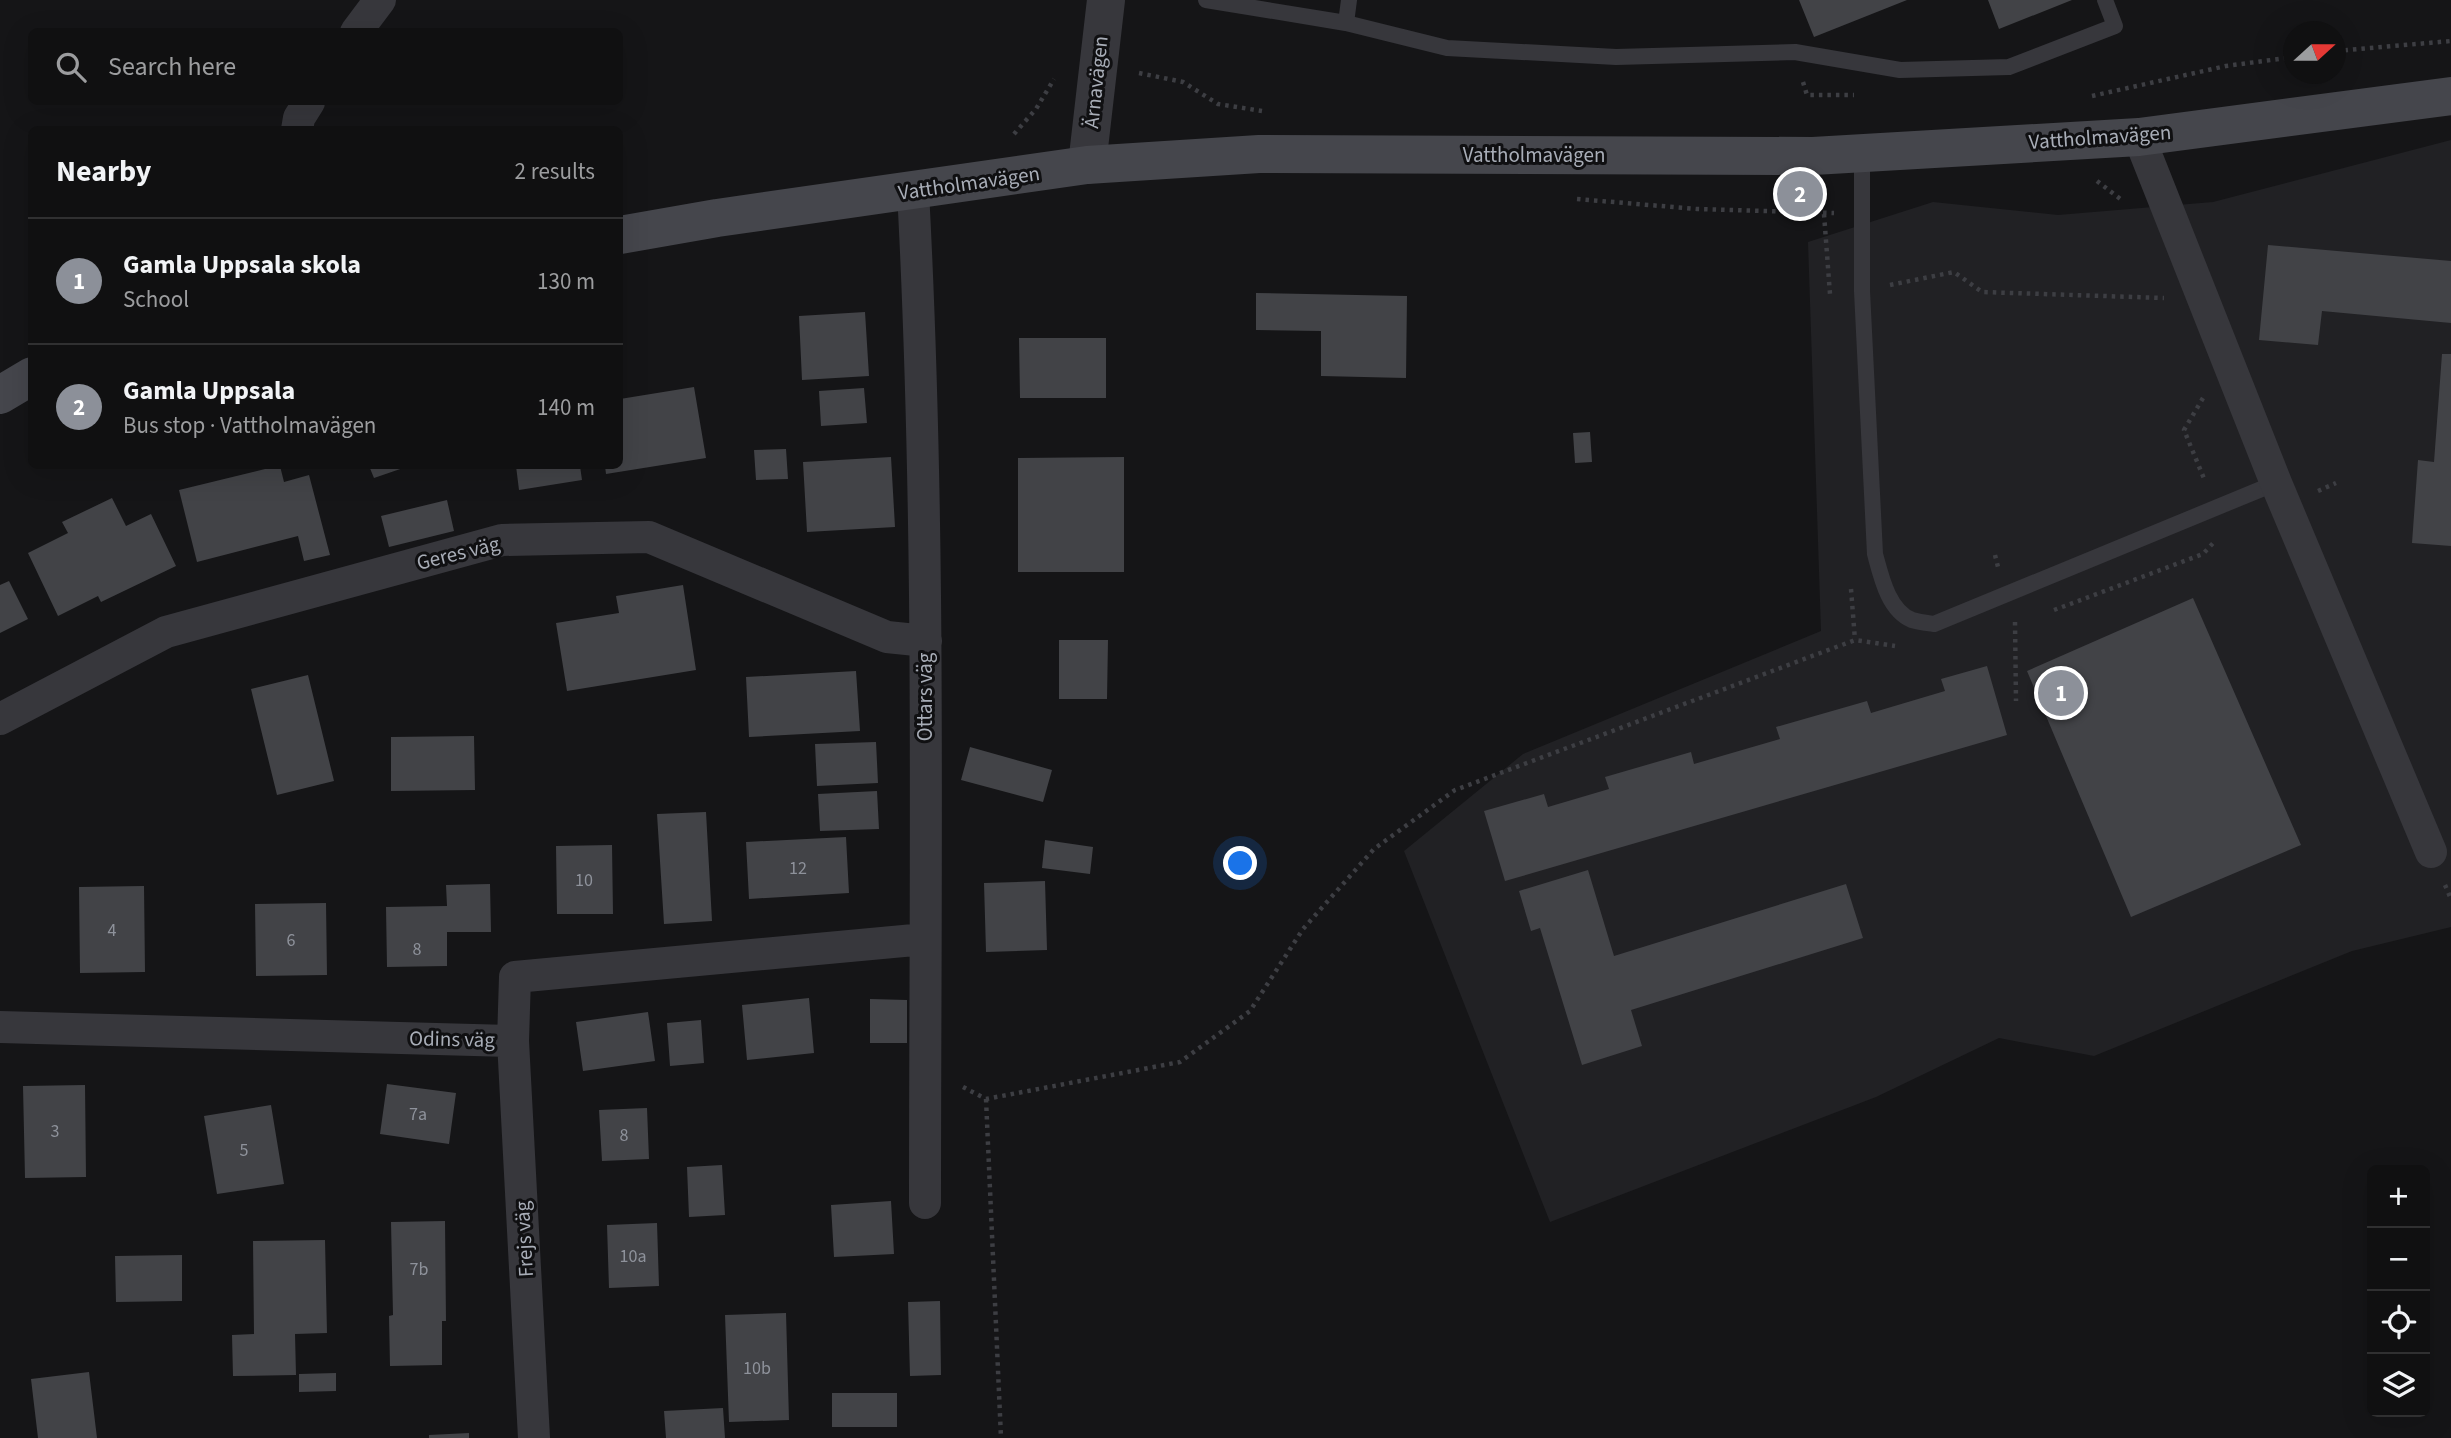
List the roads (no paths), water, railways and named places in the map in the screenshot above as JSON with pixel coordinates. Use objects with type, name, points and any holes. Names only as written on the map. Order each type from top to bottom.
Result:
[{"type":"main road","name":"Vattholmavägen","points":[[623,234],[717,218],[1087,165],[1259,154],[1814,156],[2139,137],[2451,96]]},
{"type":"main road","points":[[0,395],[28,378]]},
{"type":"street","points":[[359,28],[380,0]]},
{"type":"street","name":"Ärnavägen","points":[[1087,165],[1105,0]]},
{"type":"street","points":[[298,126],[307,105]]},
{"type":"street","points":[[2139,137],[2276,483],[2431,852]]},
{"type":"street","name":"Ottars väg","points":[[913,191],[918,288],[926,641],[925,1203]]},
{"type":"street","name":"Geres väg","points":[[0,719],[166,632],[502,540],[649,537],[887,637],[926,641]]},
{"type":"street","name":"Odins väg","points":[[0,1027],[513,1041],[515,977],[925,939]]},
{"type":"street","name":"Frejs väg","points":[[513,1041],[534,1438]]},
{"type":"lane","points":[[1206,0],[1346,23],[1447,48],[1616,57],[1795,52],[1900,70],[2009,67],[2115,26],[2105,0]]},
{"type":"lane","points":[[1346,23],[1349,0]]},
{"type":"lane","points":[[1861,153],[1862,291],[1875,554],[1891,601],[1910,619],[1934,624],[2276,483]]},
{"type":"place","name":"Gamla Uppsala","points":[[1800,194]]},
{"type":"place","name":"Gamla Uppsala skola","points":[[2061,693]]}]
